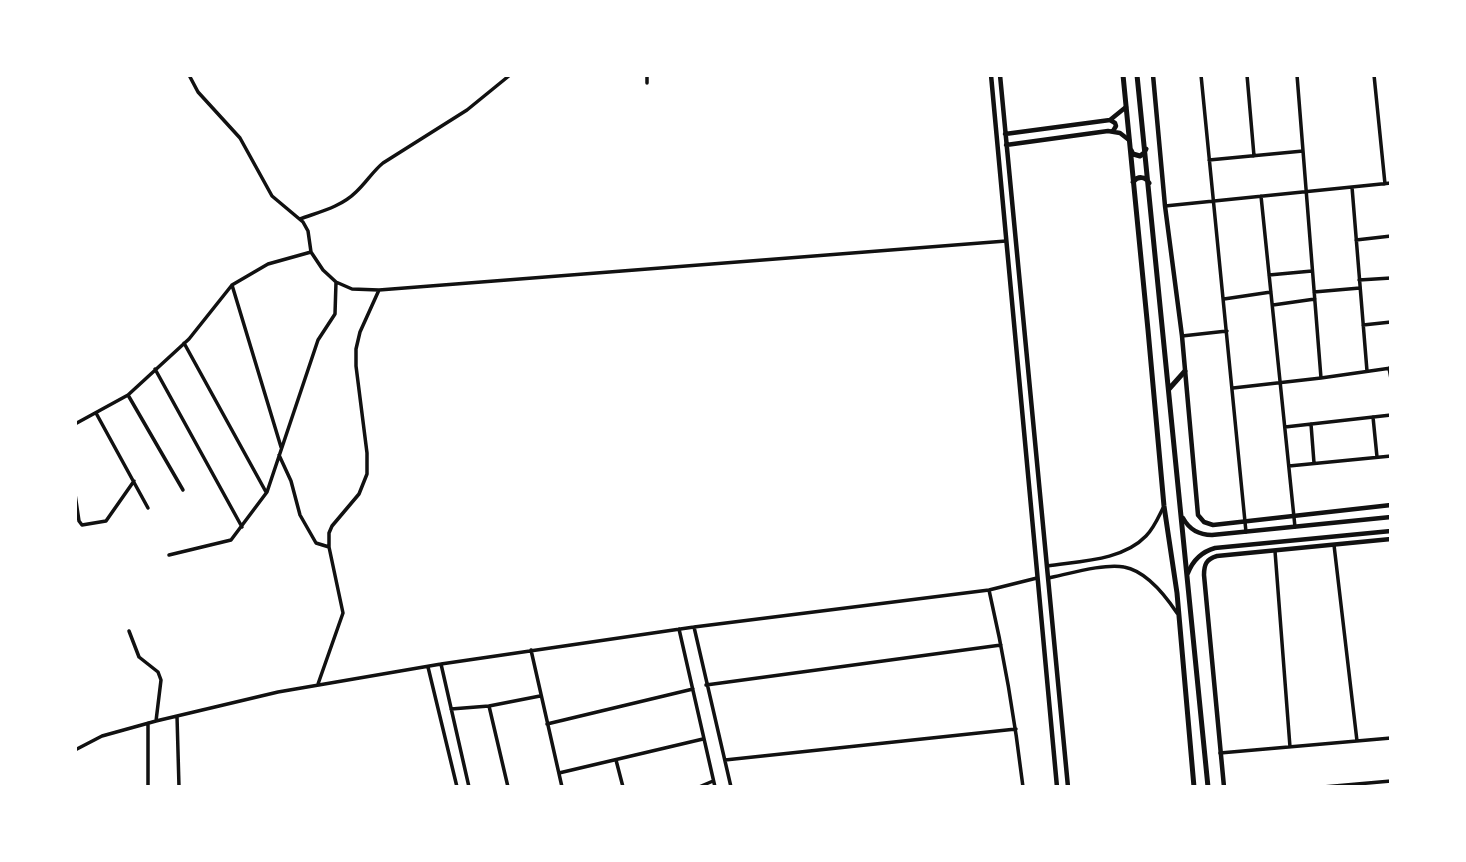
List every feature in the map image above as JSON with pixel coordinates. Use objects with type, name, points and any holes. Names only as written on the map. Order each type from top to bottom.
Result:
[{"type":"highway","points":[[1123,75],[1194,787]]},
{"type":"highway","points":[[1137,75],[1208,787]]},
{"type":"highway","points":[[1131,150],[1138,156],[1146,149]]},
{"type":"highway","points":[[1133,182],[1142,177],[1149,183]]},
{"type":"highway","points":[[1169,389],[1185,371]]},
{"type":"street","points":[[189,75],[198,92],[240,138],[272,196],[299,219],[308,231],[311,252],[323,270],[336,282],[352,289],[379,290],[1007,241]]},
{"type":"street","points":[[299,219],[346,200],[358,191],[383,163],[467,110],[510,75]]},
{"type":"street","points":[[647,75],[647,82]]},
{"type":"street","points":[[991,75],[1057,787]]},
{"type":"street","points":[[1000,75],[1068,787]]},
{"type":"street","points":[[1153,75],[1165,206],[1182,336],[1198,515],[1210,524],[1391,505]]},
{"type":"street","points":[[1201,75],[1246,532]]},
{"type":"street","points":[[1247,75],[1254,156]]},
{"type":"street","points":[[1297,75],[1321,378]]},
{"type":"street","points":[[1374,75],[1385,184]]},
{"type":"street","points":[[1005,134],[1110,120],[1126,107]]},
{"type":"street","points":[[1110,120],[1115,123],[1113,131]]},
{"type":"street","points":[[1006,145],[1104,131],[1113,131],[1129,141]]},
{"type":"street","points":[[1209,160],[1303,151]]},
{"type":"street","points":[[1165,206],[1391,183]]},
{"type":"street","points":[[1352,187],[1367,371]]},
{"type":"street","points":[[1261,196],[1294,516],[1298,527],[1304,533],[1302,540]]},
{"type":"street","points":[[1356,240],[1391,236]]},
{"type":"street","points":[[75,424],[128,395],[184,343],[232,285],[268,264],[311,252]]},
{"type":"street","points":[[1269,275],[1312,271]]},
{"type":"street","points":[[1359,280],[1391,278]]},
{"type":"street","points":[[169,555],[231,540],[267,492],[318,340],[335,314],[336,282]]},
{"type":"street","points":[[232,285],[281,448]]},
{"type":"street","points":[[1314,292],[1360,288]]},
{"type":"street","points":[[318,685],[343,613],[328,540],[332,526],[359,494],[367,474],[356,349],[360,332],[379,290]]},
{"type":"street","points":[[1224,299],[1271,292]]},
{"type":"street","points":[[1273,305],[1315,299]]},
{"type":"street","points":[[1363,325],[1391,322]]},
{"type":"street","points":[[1182,336],[1227,331]]},
{"type":"street","points":[[184,343],[267,492]]},
{"type":"street","points":[[1233,388],[1390,368],[1391,379]]},
{"type":"street","points":[[155,369],[242,527]]},
{"type":"street","points":[[128,395],[183,490]]},
{"type":"street","points":[[96,413],[148,508]]},
{"type":"street","points":[[1285,427],[1391,415]]},
{"type":"street","points":[[1373,417],[1377,457]]},
{"type":"street","points":[[1311,424],[1314,463]]},
{"type":"street","points":[[279,455],[291,481],[300,515],[316,544],[329,547]]},
{"type":"street","points":[[1289,466],[1391,456]]},
{"type":"street","points":[[1028,481],[1039,478]]},
{"type":"street","points":[[75,494],[82,525],[106,521],[134,481]]},
{"type":"street","points":[[1047,566],[1099,558],[1128,550],[1148,534],[1164,506]]},
{"type":"street","points":[[1182,516],[1191,529],[1212,535],[1391,517]]},
{"type":"street","points":[[1330,523],[1328,530],[1333,536]]},
{"type":"street","points":[[1187,581],[1192,564],[1204,552],[1215,548],[1391,531]]},
{"type":"street","points":[[1224,787],[1204,575],[1206,564],[1217,556],[1391,539]]},
{"type":"street","points":[[1266,543],[1268,551]]},
{"type":"street","points":[[1334,545],[1357,741]]},
{"type":"street","points":[[1275,551],[1290,747]]},
{"type":"street","points":[[1048,578],[1109,567],[1125,567],[1138,572],[1151,583],[1178,614]]},
{"type":"street","points":[[75,750],[102,736],[156,720],[278,692],[441,664],[694,626],[989,590],[1037,578]]},
{"type":"street","points":[[989,590],[1016,729],[1023,787]]},
{"type":"street","points":[[1039,600],[1050,600]]},
{"type":"street","points":[[694,626],[731,787]]},
{"type":"street","points":[[679,629],[714,784],[699,787]]},
{"type":"street","points":[[129,631],[138,657],[158,672],[161,680],[156,720]]},
{"type":"street","points":[[706,685],[1001,645]]},
{"type":"street","points":[[531,650],[562,787]]},
{"type":"street","points":[[441,664],[469,787]]},
{"type":"street","points":[[428,667],[457,787]]},
{"type":"street","points":[[547,724],[693,689]]},
{"type":"street","points":[[451,709],[489,706],[540,696]]},
{"type":"street","points":[[489,706],[508,787]]},
{"type":"street","points":[[177,716],[179,787]]},
{"type":"street","points":[[148,723],[148,787]]},
{"type":"street","points":[[725,760],[1016,729]]},
{"type":"street","points":[[559,773],[704,738]]},
{"type":"street","points":[[1220,753],[1391,738]]},
{"type":"street","points":[[616,761],[623,787]]},
{"type":"street","points":[[1323,787],[1391,781]]}]
